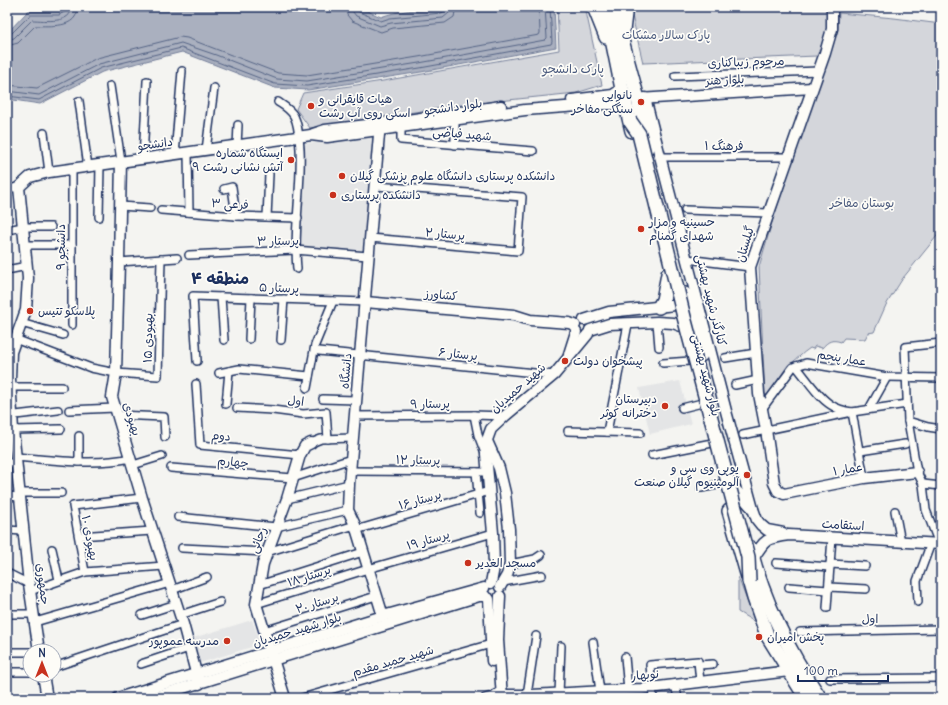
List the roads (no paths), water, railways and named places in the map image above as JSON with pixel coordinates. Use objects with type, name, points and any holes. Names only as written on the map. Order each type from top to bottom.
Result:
[{"type":"highway","points":[[594,7],[615,57]]},
{"type":"highway","points":[[605,7],[615,57]]},
{"type":"highway","name":"بلوار شهید بهشتی","points":[[613,7],[622,41],[642,101],[649,156],[681,304],[710,415]]},
{"type":"highway","points":[[622,41],[624,14],[623,7]]},
{"type":"highway","name":"بلوار شهید بهشتی","points":[[615,57],[668,274],[681,304],[675,324],[690,361],[702,403],[724,438],[753,558],[776,623],[801,669],[820,698]]},
{"type":"highway","points":[[630,121],[639,134],[684,317],[748,557],[749,582]]},
{"type":"highway","points":[[659,307],[663,300],[668,274]]},
{"type":"highway","name":"بلوار شهید بهشتی","points":[[724,438],[722,484],[749,582],[767,635],[806,698]]},
{"type":"street","name":"گیلستان","points":[[784,494],[778,491],[774,483],[762,409],[758,380],[750,266],[819,71],[832,29],[832,7]]},
{"type":"street","points":[[175,154],[182,71]]},
{"type":"street","name":"مرحوم زیباکناری","points":[[675,76],[819,71]]},
{"type":"street","points":[[143,159],[147,81]]},
{"type":"street","points":[[110,86],[121,161]]},
{"type":"street","points":[[206,150],[214,88]]},
{"type":"street","name":"بلوار دانشجو","points":[[604,101],[622,89]]},
{"type":"street","name":"بلوار هنر","points":[[642,101],[811,91]]},
{"type":"street","points":[[79,101],[88,167]]},
{"type":"street","name":"بلوار دانشجو","points":[[311,135],[328,137],[380,127],[517,108],[604,101],[626,107]]},
{"type":"street","name":"کنارگذر شهید بهشتی","points":[[642,101],[659,156],[687,259],[724,438],[753,509]]},
{"type":"street","points":[[278,102],[289,109],[294,116],[299,137],[301,168],[295,250],[297,269]]},
{"type":"street","name":"بلوار دانشجو","points":[[380,127],[401,128],[455,116]]},
{"type":"street","points":[[455,116],[455,145]]},
{"type":"street","points":[[237,146],[238,125]]},
{"type":"street","name":"دانشگاه","points":[[380,127],[376,186],[368,256],[354,416],[348,510],[355,527],[382,616]]},
{"type":"street","name":"شهید فیاضی","points":[[401,128],[401,140],[533,151]]},
{"type":"street","points":[[44,133],[49,172]]},
{"type":"street","name":"دانشجو","points":[[19,187],[30,176],[49,172],[311,135]]},
{"type":"street","points":[[188,153],[189,212]]},
{"type":"street","name":"فرهنگ ۱","points":[[659,156],[788,157]]},
{"type":"street","name":"بهبودی","points":[[121,161],[116,373],[112,397],[152,531],[171,586],[197,679]]},
{"type":"street","points":[[99,217],[100,165]]},
{"type":"street","name":"دانشجو ۹","points":[[72,169],[72,325]]},
{"type":"street","points":[[267,217],[269,174]]},
{"type":"street","name":"پرستار ۲","points":[[370,238],[518,251],[522,197],[376,186]]},
{"type":"street","points":[[7,188],[19,187]]},
{"type":"street","name":"جمهوری","points":[[19,187],[28,278],[26,310],[9,358],[9,416],[13,430],[13,461],[20,495],[38,643]]},
{"type":"street","points":[[224,189],[232,187],[236,216]]},
{"type":"street","points":[[120,206],[150,208]]},
{"type":"street","name":"فرعی ۳","points":[[161,210],[236,216],[298,218]]},
{"type":"street","points":[[686,210],[768,214]]},
{"type":"street","points":[[7,230],[23,227],[50,227]]},
{"type":"street","points":[[25,245],[72,245]]},
{"type":"street","name":"پرستار ۳","points":[[189,255],[295,250],[368,256]]},
{"type":"street","points":[[119,262],[176,258]]},
{"type":"street","name":"بهبودی ۱۵","points":[[116,373],[158,376],[161,259]]},
{"type":"street","points":[[687,259],[750,266]]},
{"type":"street","points":[[7,270],[27,266]]},
{"type":"street","name":"پرستار ۵","points":[[197,361],[193,296],[365,302]]},
{"type":"street","points":[[221,297],[224,340]]},
{"type":"street","points":[[249,339],[252,298]]},
{"type":"street","points":[[281,340],[284,299]]},
{"type":"street","points":[[307,388],[315,345],[333,301]]},
{"type":"street","name":"کشاورز","points":[[365,302],[514,315],[530,320],[569,323],[583,327]]},
{"type":"street","points":[[583,327],[597,315],[609,312],[681,304]]},
{"type":"street","points":[[583,327],[608,318],[663,316],[675,324]]},
{"type":"street","points":[[583,327],[609,324],[657,322],[675,324]]},
{"type":"street","points":[[657,322],[659,347]]},
{"type":"street","points":[[21,323],[63,335]]},
{"type":"street","points":[[607,432],[628,324]]},
{"type":"street","name":"شهید حمیدیان","points":[[487,440],[491,429],[554,375],[568,358],[583,327]]},
{"type":"street","points":[[15,339],[91,368],[116,373]]},
{"type":"street","points":[[918,602],[917,581],[937,544],[926,510],[923,484],[917,472],[908,421],[905,347],[941,343]]},
{"type":"street","name":"پرستار ۶","points":[[319,351],[554,375]]},
{"type":"street","points":[[725,358],[756,353]]},
{"type":"street","points":[[663,363],[690,361]]},
{"type":"street","name":"عمار پنجم","points":[[796,366],[806,363],[888,376],[941,378]]},
{"type":"street","points":[[762,409],[796,366],[822,397],[832,406],[852,412]]},
{"type":"street","points":[[219,373],[239,369],[309,376]]},
{"type":"street","points":[[226,404],[229,371]]},
{"type":"street","points":[[869,409],[888,376]]},
{"type":"street","points":[[735,385],[758,380]]},
{"type":"street","points":[[9,382],[62,386]]},
{"type":"street","name":"دوم","points":[[196,384],[200,445],[300,455]]},
{"type":"street","points":[[323,399],[356,400]]},
{"type":"street","points":[[682,408],[702,403]]},
{"type":"street","points":[[652,455],[724,438],[852,412],[907,404]]},
{"type":"street","name":"اول","points":[[236,408],[273,410],[303,414],[326,412],[328,439]]},
{"type":"street","points":[[9,416],[58,410]]},
{"type":"street","points":[[69,410],[116,412],[164,417],[165,437]]},
{"type":"street","points":[[852,412],[864,478]]},
{"type":"street","points":[[474,415],[478,435],[486,454]]},
{"type":"street","name":"پرستار ۹","points":[[354,416],[505,416]]},
{"type":"street","points":[[908,421],[941,429]]},
{"type":"street","points":[[13,430],[61,429]]},
{"type":"street","points":[[568,431],[640,433]]},
{"type":"street","points":[[79,436],[79,462]]},
{"type":"street","points":[[311,443],[320,439],[353,438]]},
{"type":"street","points":[[487,440],[486,454],[493,533],[494,567],[491,644],[499,696]]},
{"type":"street","points":[[487,440],[499,468],[505,493],[509,529],[510,564],[507,575],[493,590],[498,640],[499,696]]},
{"type":"street","name":"رجائی","points":[[284,698],[256,604],[262,564],[266,552],[287,499],[300,455],[305,446],[311,443]]},
{"type":"street","points":[[860,451],[905,444]]},
{"type":"street","points":[[13,461],[132,462],[162,456]]},
{"type":"street","points":[[293,478],[351,459]]},
{"type":"street","name":"چهارم","points":[[171,468],[293,478]]},
{"type":"street","name":"پرستار ۱۲","points":[[350,470],[487,472]]},
{"type":"street","points":[[476,472],[480,513]]},
{"type":"street","name":"عمار ۱","points":[[784,494],[864,478],[917,472]]},
{"type":"street","points":[[287,499],[349,484]]},
{"type":"street","points":[[701,488],[722,484]]},
{"type":"street","points":[[923,484],[941,486]]},
{"type":"street","points":[[736,490],[753,509],[761,525],[767,530],[789,535]]},
{"type":"street","name":"پرستار ۱۶","points":[[182,548],[266,552],[489,491]]},
{"type":"street","points":[[7,496],[61,492]]},
{"type":"street","name":"بهبودی ۱۰","points":[[85,572],[73,506],[142,498]]},
{"type":"street","points":[[178,517],[276,528],[348,510]]},
{"type":"street","points":[[895,511],[901,542]]},
{"type":"street","points":[[7,530],[24,531]]},
{"type":"street","points":[[78,536],[152,531]]},
{"type":"street","name":"پرستار ۱۹","points":[[368,569],[493,533]]},
{"type":"street","name":"استقامت","points":[[753,558],[768,538],[789,535],[937,544]]},
{"type":"street","points":[[827,608],[832,537]]},
{"type":"street","points":[[52,549],[60,580]]},
{"type":"street","points":[[259,585],[363,552]]},
{"type":"street","points":[[510,564],[535,559],[541,555]]},
{"type":"street","points":[[776,563],[865,566]]},
{"type":"street","points":[[7,573],[30,588],[85,572],[164,566]]},
{"type":"street","name":"پرستار ۱۸","points":[[256,604],[368,569]]},
{"type":"street","points":[[493,590],[542,575]]},
{"type":"street","points":[[7,614],[34,618],[208,577]]},
{"type":"street","points":[[789,587],[866,589]]},
{"type":"street","name":"بلوار شهید حمیدیان","points":[[350,631],[382,616],[493,590]]},
{"type":"street","name":"بلوار شهید حمیدیان","points":[[120,698],[197,679],[350,631],[493,590]]},
{"type":"street","name":"پرستار ۲۰","points":[[264,631],[376,596]]},
{"type":"street","points":[[62,664],[110,648],[181,620],[220,602]]},
{"type":"street","points":[[142,615],[176,604]]},
{"type":"street","name":"اول","points":[[800,632],[941,629]]},
{"type":"street","points":[[527,695],[536,636]]},
{"type":"street","points":[[593,642],[600,691]]},
{"type":"street","name":"شهید حمید مقدم","points":[[302,698],[491,644]]},
{"type":"street","points":[[559,694],[561,646]]},
{"type":"street","points":[[141,664],[189,648]]},
{"type":"street","points":[[7,652],[22,652]]},
{"type":"street","points":[[625,657],[628,690]]},
{"type":"street","points":[[653,698],[650,666],[698,661],[700,682]]},
{"type":"street","points":[[698,665],[713,664]]},
{"type":"street","name":"نوبهار","points":[[499,696],[653,688],[789,671]]},
{"type":"street","points":[[7,672],[22,672]]},
{"type":"street","points":[[830,679],[941,678]]},
{"type":"street","name":"بلوار شهید حمیدیان","points":[[151,698],[197,679]]},
{"type":"street","points":[[44,683],[47,698]]},
{"type":"street","points":[[675,685],[678,698]]},
{"type":"street","points":[[485,698],[499,696]]},
{"type":"water","points":[[66,7],[358,7],[381,17],[401,12],[423,10],[480,7],[554,7],[556,47],[421,72],[308,90],[275,88],[182,52],[102,72],[40,104],[7,99],[7,33],[28,11],[59,11]]},
{"type":"place","name":"نانوایی سنگکی مفاخر","points":[[641,102]]},
{"type":"place","name":"هیات قایقرانی و اسکی روی آب رشت","points":[[311,106]]},
{"type":"place","name":"ایستگاه شماره ۹ آتش نشانی رشت","points":[[291,160]]},
{"type":"place","name":"دانشکده پرستاری دانشگاه علوم پزشکی گیلان","points":[[342,176]]},
{"type":"place","name":"دانشکده پرستاری","points":[[333,195]]},
{"type":"place","name":"حسینیه و مزار شهدای گمنام","points":[[641,229]]},
{"type":"place","name":"پلاسکو تتیس","points":[[30,311]]},
{"type":"place","name":"پیشخوان دولت","points":[[565,361]]},
{"type":"place","name":"دبیرستان دخترانه کوثر","points":[[665,406]]},
{"type":"place","name":"یوپی وی سی و آلومینیوم گیلان صنعت","points":[[747,475]]},
{"type":"place","name":"مسجد الغدیر","points":[[468,563]]},
{"type":"place","name":"پخش امیران","points":[[759,637]]},
{"type":"place","name":"مدرسه عموپور","points":[[227,641]]},
{"type":"district","name":"منطقه ۴","points":[[220,278]]},
{"type":"park label","name":"پارک سالار مشکات","points":[[666,35]]},
{"type":"park label","name":"پارک دانشجو","points":[[573,69]]},
{"type":"park label","name":"بوستان مفاخر","points":[[862,203]]}]
